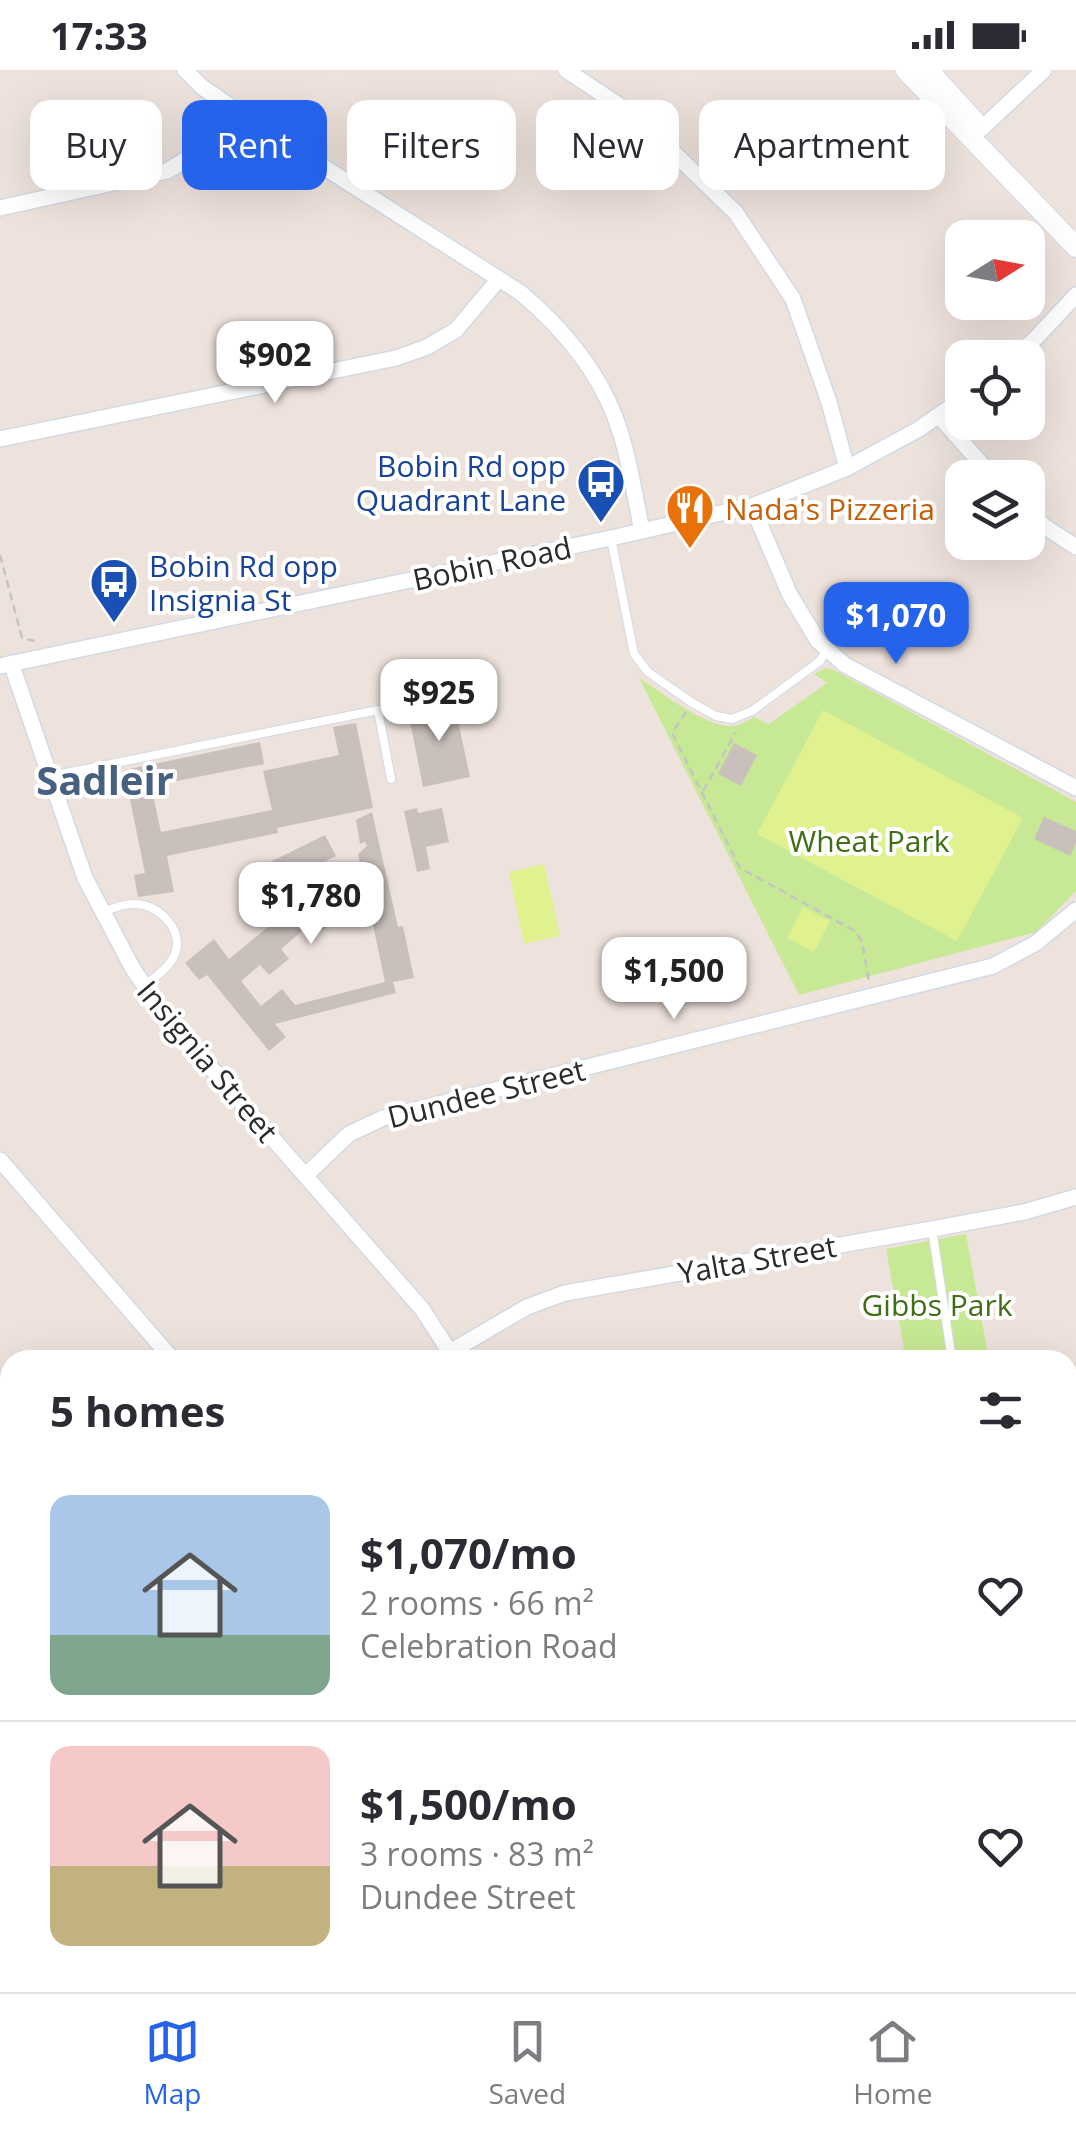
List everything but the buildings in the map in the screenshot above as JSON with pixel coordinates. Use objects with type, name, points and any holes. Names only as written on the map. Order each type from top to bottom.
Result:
[{"type":"street","points":[[185,70],[221,100]]},
{"type":"street","points":[[566,70],[623,108],[736,213],[793,300],[829,402],[847,468]]},
{"type":"street","points":[[906,70],[1076,247]]},
{"type":"street","points":[[928,70],[1076,230]]},
{"type":"street","points":[[981,129],[1044,70]]},
{"type":"street","points":[[0,208],[167,171],[182,161]]},
{"type":"street","points":[[327,169],[544,312],[590,366],[609,404],[623,441],[642,532]]},
{"type":"street","points":[[0,439],[396,358],[427,347],[456,330],[500,280]]},
{"type":"street","points":[[1034,340],[1076,295]]},
{"type":"street","name":"Bobin Road","points":[[6,665],[752,506],[847,468],[945,412]]},
{"type":"street","points":[[939,416],[978,460]]},
{"type":"street","points":[[752,506],[790,595],[827,650],[845,665],[1076,788]]},
{"type":"street","points":[[1045,527],[1076,547]]},
{"type":"street","name":"Insignia Street","points":[[6,665],[51,776],[85,878],[144,985],[190,1044],[422,1310],[449,1350]]},
{"type":"street","name":"Dundee Street","points":[[306,1175],[349,1134],[383,1118],[993,966],[1036,943],[1076,910]]},
{"type":"street","points":[[0,1160],[164,1350]]},
{"type":"street","name":"Yalta Street","points":[[462,1350],[527,1307],[565,1292],[1024,1212],[1076,1197]]},
{"type":"street","points":[[580,1992],[598,1992]]},
{"type":"lane","points":[[611,538],[634,654],[648,672],[716,716],[732,719],[752,712],[820,661],[827,650]]},
{"type":"lane","points":[[51,776],[378,710],[392,779]]},
{"type":"lane","points":[[102,912],[131,903],[152,908],[168,919],[177,937],[176,952],[166,968],[144,985]]},
{"type":"lane","points":[[932,1229],[950,1350]]},
{"type":"path","points":[[0,556],[22,638],[36,641]]},
{"type":"path","points":[[692,702],[672,733],[740,868],[856,931],[862,941],[872,996]]},
{"type":"path","points":[[702,793],[738,728],[739,716]]},
{"type":"green space","name":"Wheat Park","points":[[826,668],[1076,802],[1076,891],[1036,932],[799,995],[639,678],[697,715],[732,726],[754,717],[769,724],[827,683],[814,674]]},
{"type":"green space","points":[[823,710],[1023,818],[957,941],[757,834]]},
{"type":"green space","points":[[544,864],[560,936],[524,944],[509,872]]},
{"type":"green space","points":[[803,907],[830,921],[814,952],[787,938]]},
{"type":"green space","name":"Gibbs Park","points":[[966,1234],[987,1350],[904,1350],[886,1249]]},
{"type":"place","name":"Bobin Rd opp Quadrant Lane","points":[[601,524]]},
{"type":"place","name":"Nada's Pizzeria","points":[[690,550]]},
{"type":"place","name":"Bobin Rd opp Insignia St","points":[[114,624]]},
{"type":"district","name":"Sadleir","points":[[105,779]]}]
